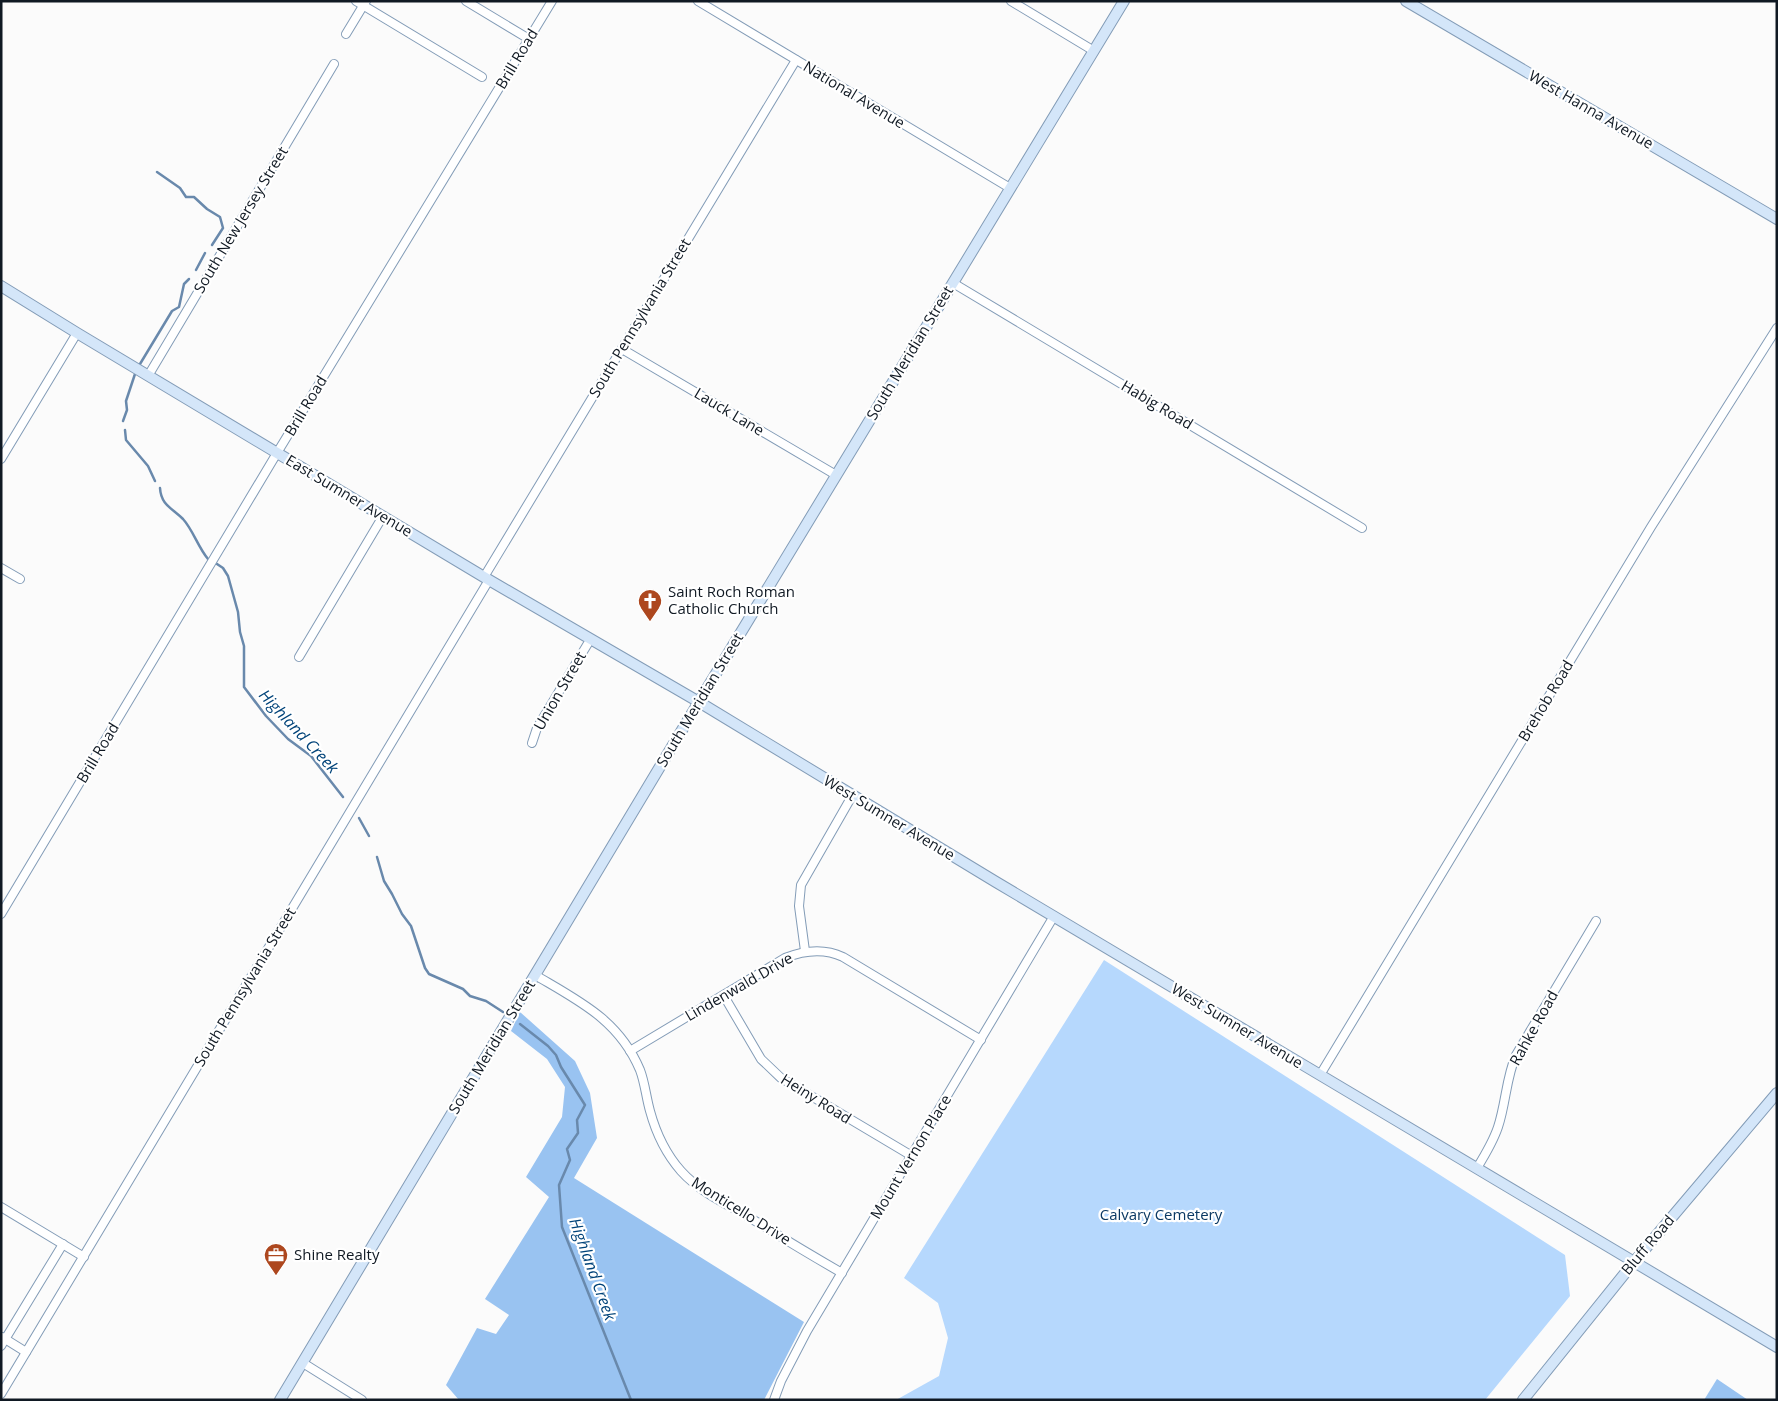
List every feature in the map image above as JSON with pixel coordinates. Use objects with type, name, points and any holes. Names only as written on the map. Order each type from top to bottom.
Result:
[{"type":"main road","name":"South Meridian Street","points":[[280,1400],[699,702],[1124,1]]},
{"type":"main road","name":"West Hanna Avenue","points":[[1406,1],[1777,219]]},
{"type":"main road","name":"East Sumner Avenue","points":[[1,286],[590,640],[699,702]]},
{"type":"main road","name":"West Sumner Avenue","points":[[699,702],[852,796],[1777,1346]]},
{"type":"main road","name":"Bluff Road","points":[[1523,1400],[1634,1262],[1777,1093]]},
{"type":"street","points":[[356,1],[365,4],[482,77]]},
{"type":"street","points":[[466,1],[529,39]]},
{"type":"street","name":"Brill Road","points":[[1,914],[552,1]]},
{"type":"street","name":"National Avenue","points":[[698,1],[1010,188]]},
{"type":"street","points":[[1011,1],[1094,51]]},
{"type":"street","points":[[346,34],[365,4]]},
{"type":"street","name":"South Pennsylvania Street","points":[[1,1394],[622,349],[796,60]]},
{"type":"street","name":"South New Jersey Street","points":[[148,376],[334,64]]},
{"type":"street","name":"Habig Road","points":[[953,282],[1362,528]]},
{"type":"street","name":"Brehob Road","points":[[1320,1075],[1651,527],[1777,328]]},
{"type":"street","points":[[1,459],[77,333]]},
{"type":"street","name":"Lauck Lane","points":[[622,349],[836,475]]},
{"type":"street","points":[[299,657],[383,516]]},
{"type":"street","points":[[1,568],[20,579]]},
{"type":"street","name":"Union Street","points":[[532,742],[537,728],[590,640]]},
{"type":"street","points":[[805,951],[799,906],[801,885],[852,796]]},
{"type":"street","name":"Mount Vernon Place","points":[[774,1400],[781,1381],[807,1331],[1054,916]]},
{"type":"street","name":"Rahke Road","points":[[1477,1168],[1498,1128],[1510,1073],[1516,1055],[1596,921]]},
{"type":"street","name":"Lindenwald Drive","points":[[630,1051],[785,958],[805,951],[828,952],[843,957],[981,1040]]},
{"type":"street","name":"Monticello Drive","points":[[535,975],[592,1009],[612,1027],[630,1051],[640,1070],[659,1139],[670,1158],[682,1172],[708,1193],[842,1273]]},
{"type":"street","name":"Heiny Road","points":[[724,996],[761,1059],[781,1078],[912,1156]]},
{"type":"street","points":[[1,1207],[84,1257]]},
{"type":"street","points":[[26,1352],[3,1341],[63,1244]]},
{"type":"street","points":[[303,1363],[362,1400]]},
{"type":"green space","name":"Calvary Cemetery","points":[[1104,960],[1565,1255],[1570,1296],[1485,1400],[896,1400],[939,1376],[948,1338],[938,1303],[904,1278]]},
{"type":"shaded area","points":[[520,1012],[575,1061],[590,1093],[597,1138],[574,1178],[804,1322],[764,1400],[459,1400],[446,1385],[477,1328],[496,1334],[509,1315],[485,1299],[549,1197],[526,1177],[562,1117],[565,1087],[547,1059],[511,1031]]},
{"type":"shaded area","points":[[1717,1379],[1748,1400],[1704,1400]]},
{"type":"waterway","name":"Highland Creek","points":[[157,172],[180,188],[186,197],[194,197],[207,209],[220,217],[223,228],[212,245]]},
{"type":"waterway","name":"Highland Creek","points":[[196,270],[205,253]]},
{"type":"waterway","name":"Highland Creek","points":[[140,364],[172,311],[179,307],[184,284],[189,279]]},
{"type":"waterway","name":"Highland Creek","points":[[123,421],[127,410],[126,401],[135,374]]},
{"type":"waterway","name":"Highland Creek","points":[[125,430],[126,440],[148,466],[155,481]]},
{"type":"waterway","name":"Highland Creek","points":[[160,488],[162,498],[187,523],[208,559]]},
{"type":"waterway","name":"Highland Creek","points":[[217,564],[223,568],[228,576],[238,612],[240,632],[244,646],[244,687],[266,716],[288,739],[311,756],[343,797]]},
{"type":"waterway","name":"Highland Creek","points":[[359,818],[369,836]]},
{"type":"waterway","name":"Highland Creek","points":[[377,857],[384,881],[402,914],[411,926],[425,968],[429,974],[463,989],[470,996],[486,1001],[503,1012]]},
{"type":"waterway","name":"Highland Creek","points":[[520,1024],[548,1046],[556,1055],[561,1067],[585,1105],[577,1120],[578,1133],[567,1149],[570,1160],[559,1185],[562,1227],[631,1400]]},
{"type":"place","name":"Saint Roch Roman Catholic Church","points":[[650,622]]},
{"type":"place","name":"Shine Realty","points":[[276,1276]]}]
